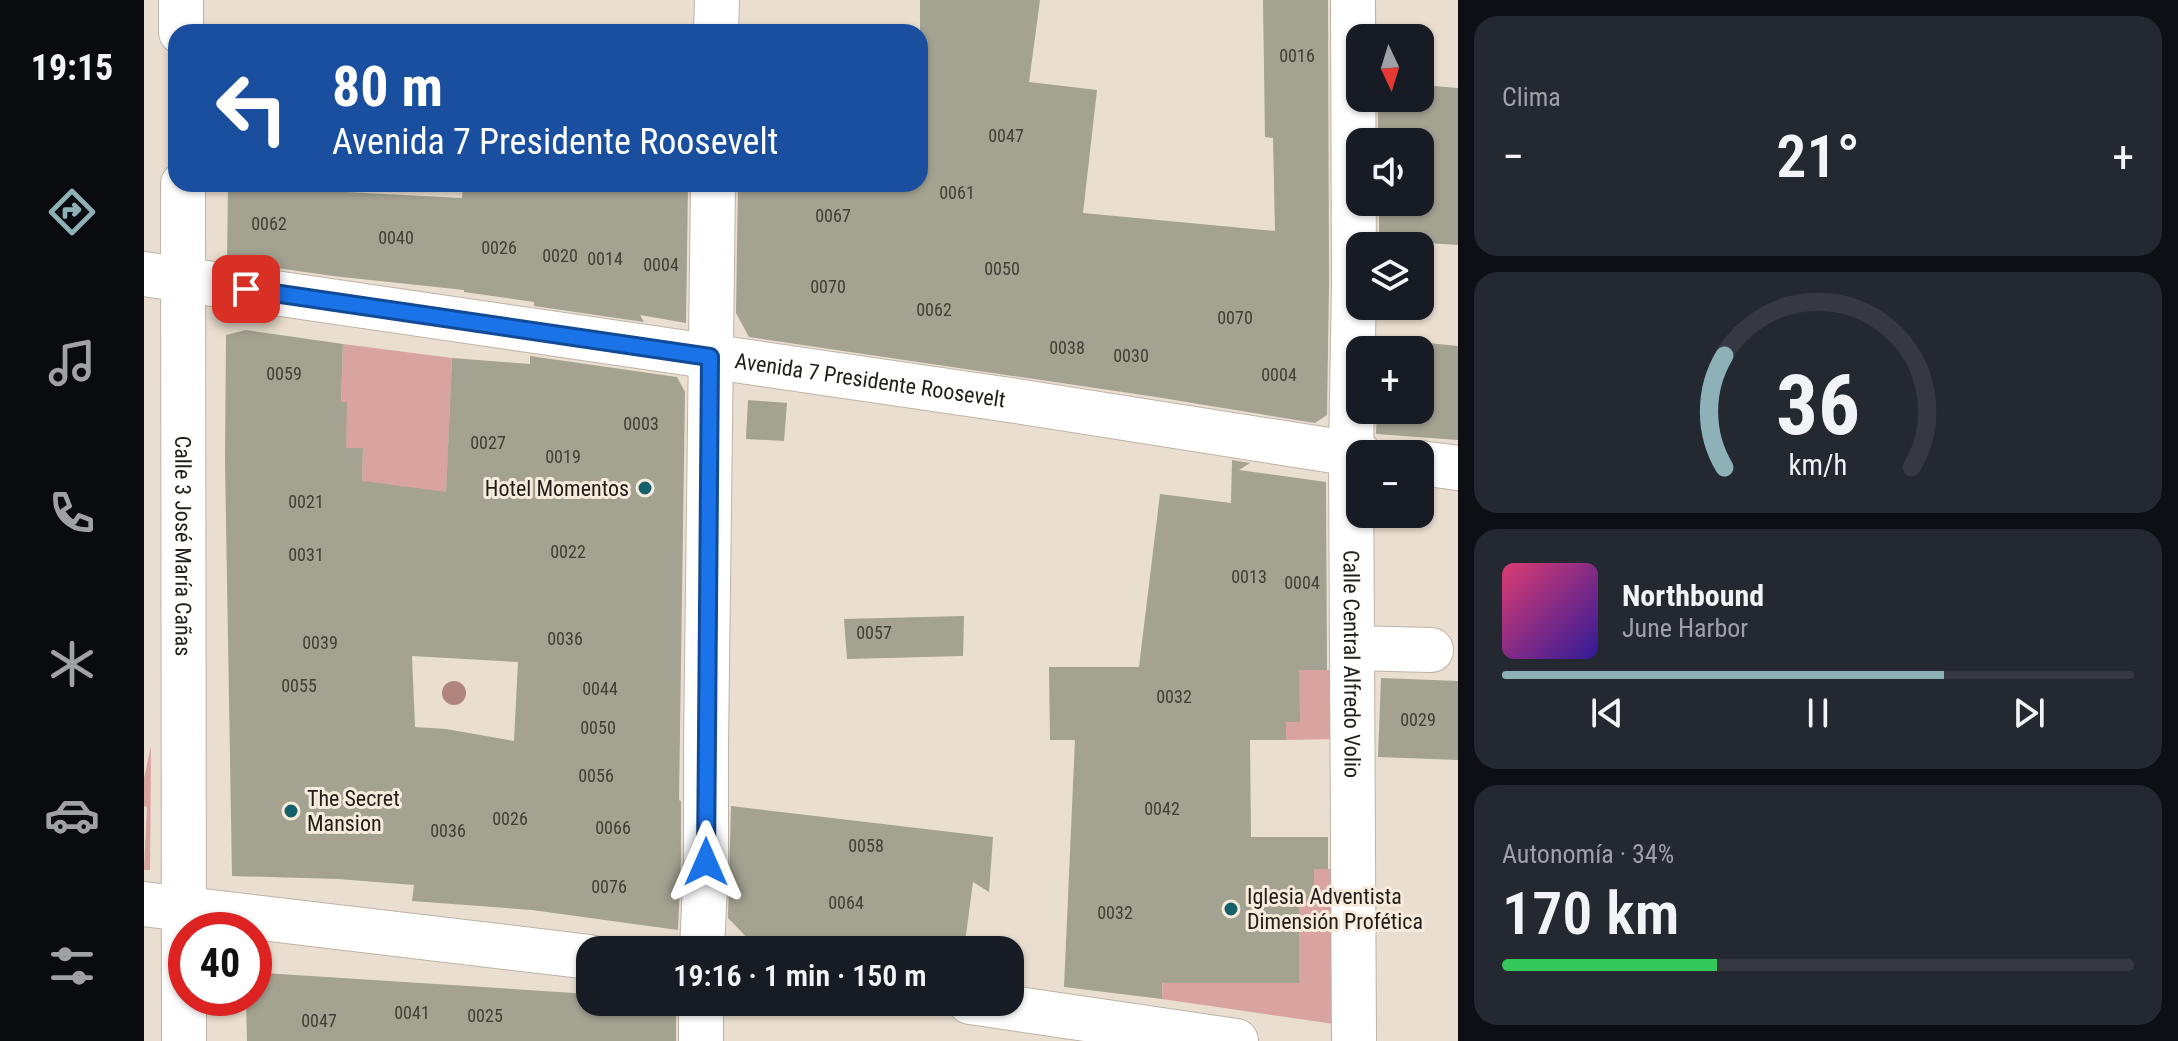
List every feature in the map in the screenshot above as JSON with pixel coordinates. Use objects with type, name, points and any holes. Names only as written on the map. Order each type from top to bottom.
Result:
[{"type":"street","points":[[181,0],[181,24]]},
{"type":"street","points":[[716,24],[717,0]]},
{"type":"street","name":"Calle Central Alfredo Volio","points":[[1353,0],[1356,232]]},
{"type":"street","name":"Calle 3 José María Cañas","points":[[181,192],[164,277],[164,906],[184,1041]]},
{"type":"street","points":[[703,936],[713,192]]},
{"type":"street","name":"Avenida 7 Presidente Roosevelt","points":[[164,277],[1016,401],[1346,452]]},
{"type":"street","name":"Calle Central Alfredo Volio","points":[[1356,440],[1357,320]]},
{"type":"street","points":[[1434,465],[1458,468]]},
{"type":"street","name":"Calle Central Alfredo Volio","points":[[1354,528],[1354,1041]]},
{"type":"street","points":[[1352,648],[1431,650]]},
{"type":"street","points":[[164,906],[576,955]]},
{"type":"street","points":[[1024,1010],[1236,1041]]},
{"type":"street","points":[[701,1016],[701,1041]]},
{"type":"shaded area","points":[[343,344],[452,358],[445,520],[362,481],[363,448],[346,448],[341,403]]},
{"type":"shaded area","points":[[1299,670],[1336,670],[1336,739],[1286,740],[1286,722]]},
{"type":"shaded area","points":[[151,746],[150,870],[144,870],[147,807],[144,806],[144,778]]},
{"type":"shaded area","points":[[1314,869],[1332,869],[1334,1024],[1162,999],[1164,917],[1314,899]]},
{"type":"building","points":[[920,0],[1040,0],[1029,82],[1097,90],[1083,213],[1275,231],[1273,138],[1265,137],[1263,0],[1328,0],[1327,415],[1315,423],[749,337],[736,313],[738,192],[928,192],[928,24],[920,24]]},
{"type":"building","points":[[1434,86],[1458,88],[1458,245],[1434,243],[1434,232],[1379,232],[1379,216],[1434,216],[1434,128],[1378,128],[1378,112],[1434,112]]},
{"type":"building","points":[[228,192],[345,192],[462,198],[462,192],[688,192],[686,323],[640,315],[644,322],[534,306],[534,302],[464,290],[227,261]]},
{"type":"building","points":[[246,330],[343,344],[341,402],[347,402],[346,448],[363,448],[362,481],[446,492],[452,358],[530,364],[530,356],[677,377],[685,392],[678,930],[532,910],[412,901],[414,885],[232,876],[226,335]],"holes":[[[412,656],[518,662],[514,741],[415,727]]]},
{"type":"building","points":[[1434,344],[1458,346],[1458,440],[1376,434],[1376,424],[1434,424]]},
{"type":"building","points":[[748,400],[787,403],[784,441],[746,439]]},
{"type":"building","points":[[1232,460],[1250,463],[1239,470],[1326,482],[1327,670],[1299,670],[1300,722],[1286,722],[1286,740],[1250,740],[1251,837],[1328,837],[1328,869],[1314,869],[1314,900],[1299,899],[1299,983],[1162,983],[1162,999],[1064,987],[1075,740],[1050,740],[1049,667],[1139,667],[1160,494],[1231,503]]},
{"type":"building","points":[[964,616],[963,656],[847,659],[844,619]]},
{"type":"building","points":[[1381,678],[1458,681],[1458,760],[1378,757]]},
{"type":"building","points":[[731,806],[993,837],[989,892],[973,882],[966,936],[745,936],[728,918]]},
{"type":"building","points":[[272,974],[576,993],[576,1016],[676,1016],[676,1041],[247,1041],[246,1016],[272,1016]]},
{"type":"place","name":"Hotel Momentos","points":[[645,488]]},
{"type":"place","name":"The Secret Mansion","points":[[291,811]]},
{"type":"place","name":"Iglesia Adventista Dimensión Profética","points":[[1231,909]]},
{"type":"route","points":[[246,289],[710,357],[706,862]]}]
